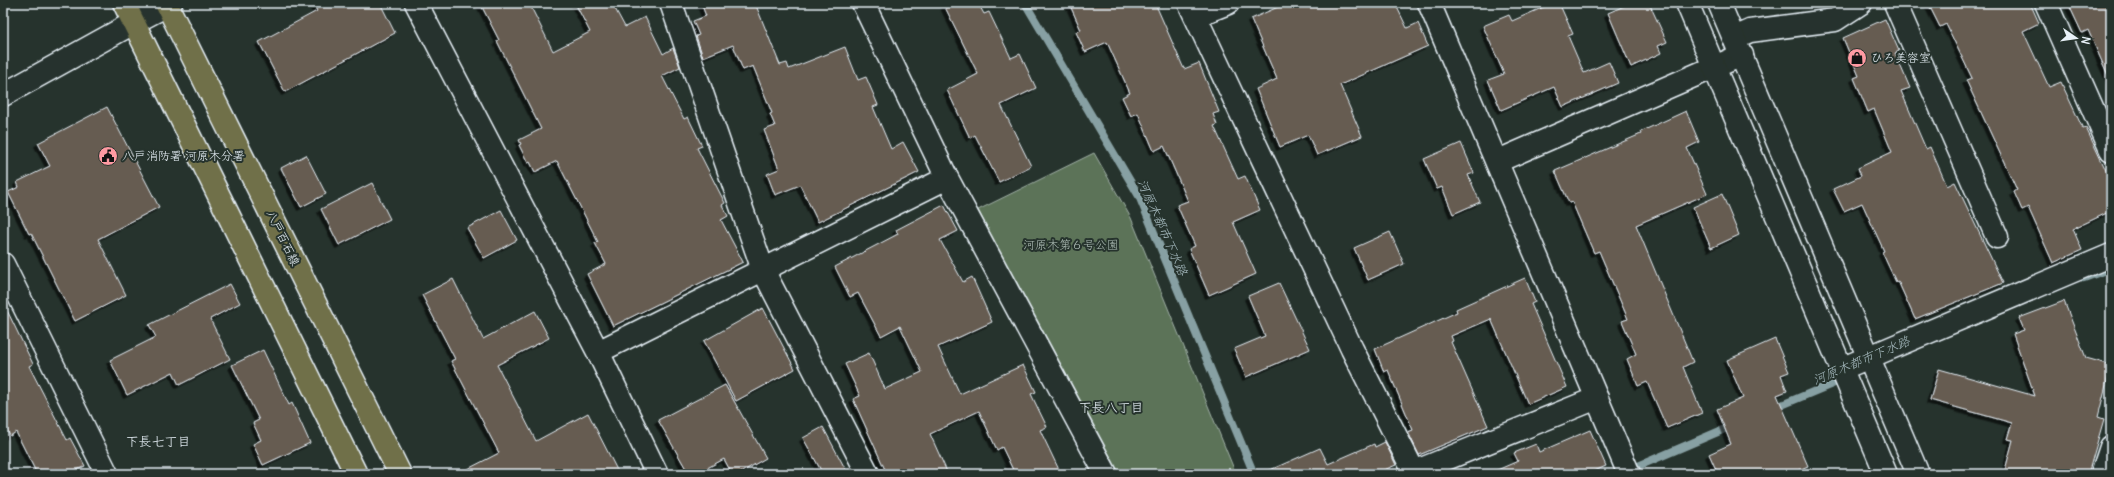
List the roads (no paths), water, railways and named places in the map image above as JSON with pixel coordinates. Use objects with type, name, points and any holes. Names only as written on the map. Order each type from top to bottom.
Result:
[{"type":"main road","points":[[124,3],[135,22],[356,474]]},
{"type":"main road","name":"八戸百石線","points":[[168,4],[400,474]]},
{"type":"street","points":[[416,3],[598,352],[657,474]]},
{"type":"street","points":[[671,3],[763,270],[868,474]]},
{"type":"street","points":[[863,3],[947,178],[1106,474]]},
{"type":"street","points":[[1228,3],[1192,10],[1352,349],[1415,473],[1597,398]]},
{"type":"street","points":[[1430,3],[1629,474]]},
{"type":"street","points":[[1687,3],[1886,474]]},
{"type":"street","points":[[1719,3],[1918,474]]},
{"type":"street","points":[[1498,161],[1715,67],[1738,46],[1750,31],[1835,20],[1861,3]]},
{"type":"street","points":[[1894,3],[1997,237]]},
{"type":"street","points":[[2046,3],[2111,150]]},
{"type":"street","points":[[3,95],[168,4]]},
{"type":"street","points":[[598,352],[947,178]]},
{"type":"street","points":[[1841,368],[2111,255]]},
{"type":"street","points":[[3,264],[107,474]]},
{"type":"street","points":[[2102,474],[2111,447]]},
{"type":"waterway","name":"河原木都市下水路","points":[[1025,3],[1139,196],[1254,474]]},
{"type":"waterway","name":"河原木都市下水路","points":[[2084,278],[2111,268]]},
{"type":"waterway","name":"河原木都市下水路","points":[[1772,409],[1844,379]]},
{"type":"waterway","name":"河原木都市下水路","points":[[1629,470],[1734,425]]},
{"type":"place","name":"ひろ美容室","points":[[1857,58]]},
{"type":"place","name":"八戸消防署 河原木分署","points":[[108,156]]},
{"type":"district","name":"下長八丁目","points":[[1111,407]]},
{"type":"district","name":"下長七丁目","points":[[158,441]]},
{"type":"park label","name":"河原木第６号公園","points":[[1071,245]]}]
